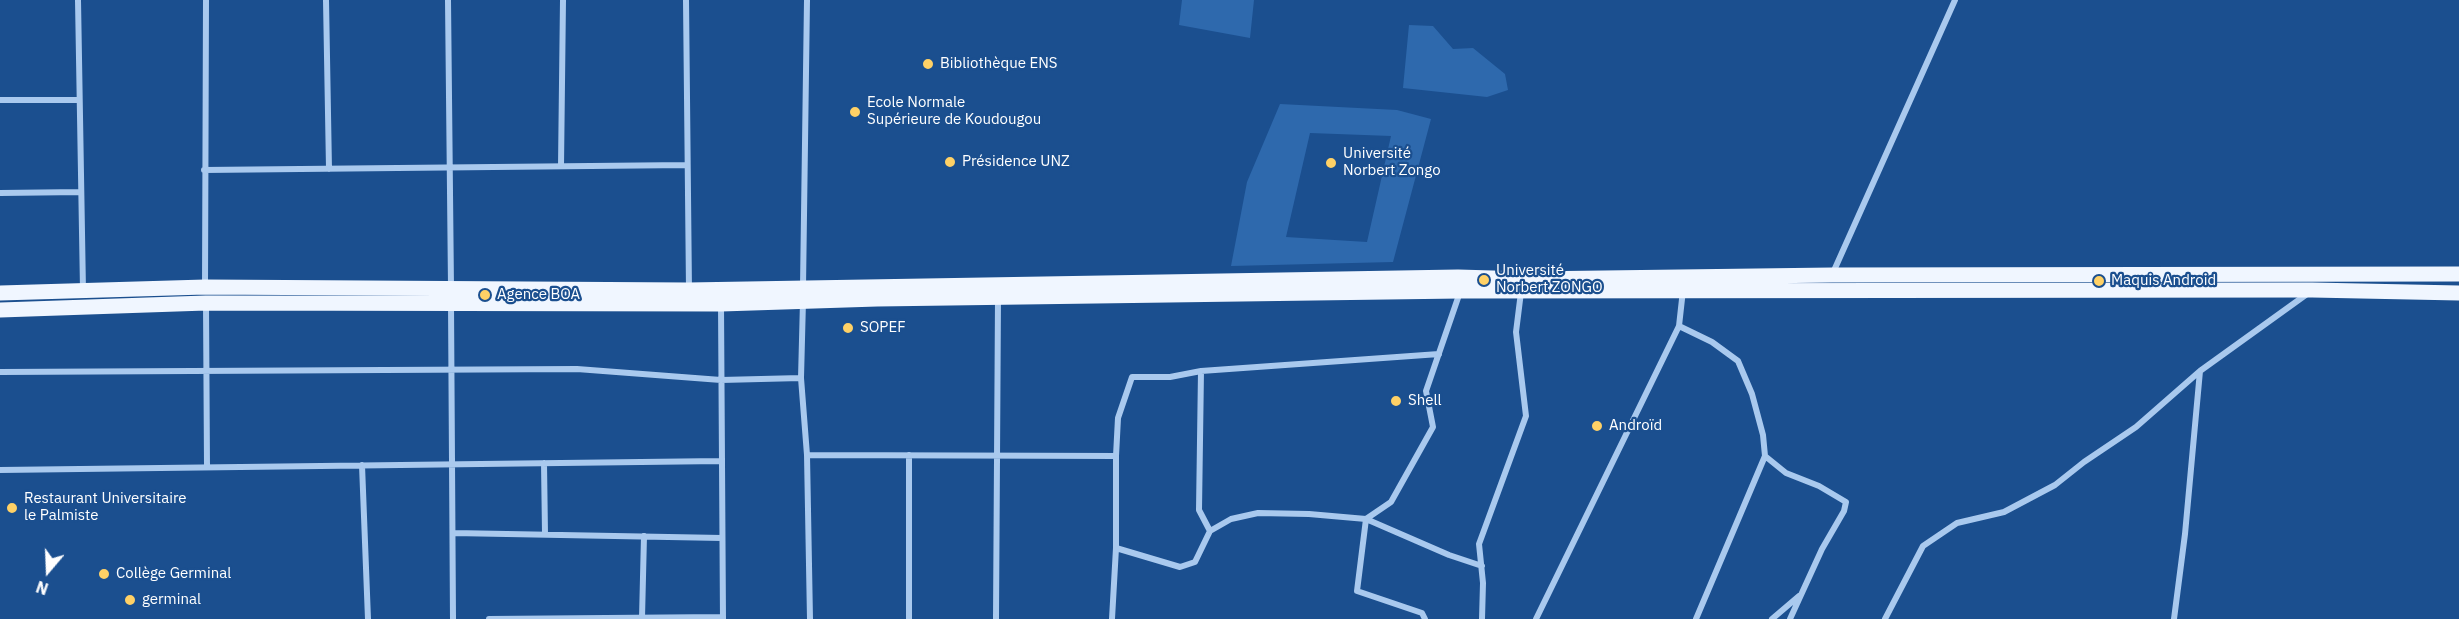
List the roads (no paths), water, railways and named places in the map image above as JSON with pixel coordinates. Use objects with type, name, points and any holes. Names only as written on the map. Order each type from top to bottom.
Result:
[{"type":"main road","points":[[0,310],[206,287],[451,296],[998,297],[1683,290],[1830,282],[2459,274]]},
{"type":"main road","points":[[689,297],[722,304],[803,295],[999,286],[1458,277],[2459,293]]},
{"type":"main road","points":[[0,293],[83,299],[206,303],[451,296]]},
{"type":"street","points":[[78,0],[83,299]]},
{"type":"street","points":[[206,0],[204,170],[207,467]]},
{"type":"street","points":[[326,0],[328,169]]},
{"type":"street","points":[[448,0],[453,619]]},
{"type":"street","points":[[561,166],[563,0]]},
{"type":"street","points":[[686,0],[689,297]]},
{"type":"street","points":[[807,0],[801,378],[807,455],[810,619]]},
{"type":"street","points":[[1830,282],[1955,0]]},
{"type":"street","points":[[0,100],[79,100]]},
{"type":"street","points":[[204,170],[687,165]]},
{"type":"street","points":[[0,193],[81,192]]},
{"type":"street","points":[[1536,619],[1679,326],[1683,290]]},
{"type":"street","points":[[1885,619],[1923,546],[1957,523],[2004,512],[2055,485],[2084,462],[2136,427],[2200,371],[2312,290]]},
{"type":"street","points":[[1425,619],[1422,612],[1357,591],[1366,519],[1391,502],[1433,427],[1426,391],[1460,291]]},
{"type":"street","points":[[1482,619],[1482,566],[1479,544],[1526,416],[1516,332],[1521,291]]},
{"type":"street","points":[[996,619],[998,297]]},
{"type":"street","points":[[489,619],[723,618],[722,304]]},
{"type":"street","points":[[1679,326],[1712,342],[1738,361],[1752,394],[1763,435],[1765,456],[1696,619]]},
{"type":"street","points":[[1112,619],[1116,548],[1118,418],[1132,377],[1170,377],[1201,371],[1439,354]]},
{"type":"street","points":[[0,372],[577,369],[721,380],[801,378]]},
{"type":"street","points":[[1201,371],[1199,510],[1210,531]]},
{"type":"street","points":[[2174,619],[2185,534],[2200,371]]},
{"type":"street","points":[[807,455],[1116,456]]},
{"type":"street","points":[[909,455],[909,619]]},
{"type":"street","points":[[1765,456],[1786,473],[1819,486],[1846,502],[1844,511],[1822,549],[1790,619]]},
{"type":"street","points":[[0,470],[721,461]]},
{"type":"street","points":[[544,463],[545,534]]},
{"type":"street","points":[[362,465],[368,619]]},
{"type":"street","points":[[1116,548],[1180,567],[1195,562],[1210,531],[1231,519],[1258,513],[1366,519],[1449,555],[1482,566]]},
{"type":"street","points":[[453,533],[722,538]]},
{"type":"street","points":[[642,618],[644,536]]},
{"type":"street","points":[[1772,619],[1802,594]]},
{"type":"place","name":"Bibliothèque ENS","points":[[928,64]]},
{"type":"place","name":"Ecole Normale Supérieure de Koudougou","points":[[855,112]]},
{"type":"place","name":"Présidence UNZ","points":[[950,162]]},
{"type":"place","name":"Université Norbert Zongo","points":[[1331,163]]},
{"type":"place","name":"Université Norbert ZONGO","points":[[1484,280]]},
{"type":"place","name":"Maquis Android","points":[[2099,281]]},
{"type":"place","name":"Agence BOA","points":[[485,295]]},
{"type":"place","name":"SOPEF","points":[[848,328]]},
{"type":"place","name":"Shell","points":[[1396,401]]},
{"type":"place","name":"Androïd","points":[[1597,426]]},
{"type":"place","name":"Restaurant Universitaire le Palmiste","points":[[12,508]]},
{"type":"place","name":"Collège Germinal","points":[[104,574]]},
{"type":"place","name":"germinal","points":[[130,600]]}]
